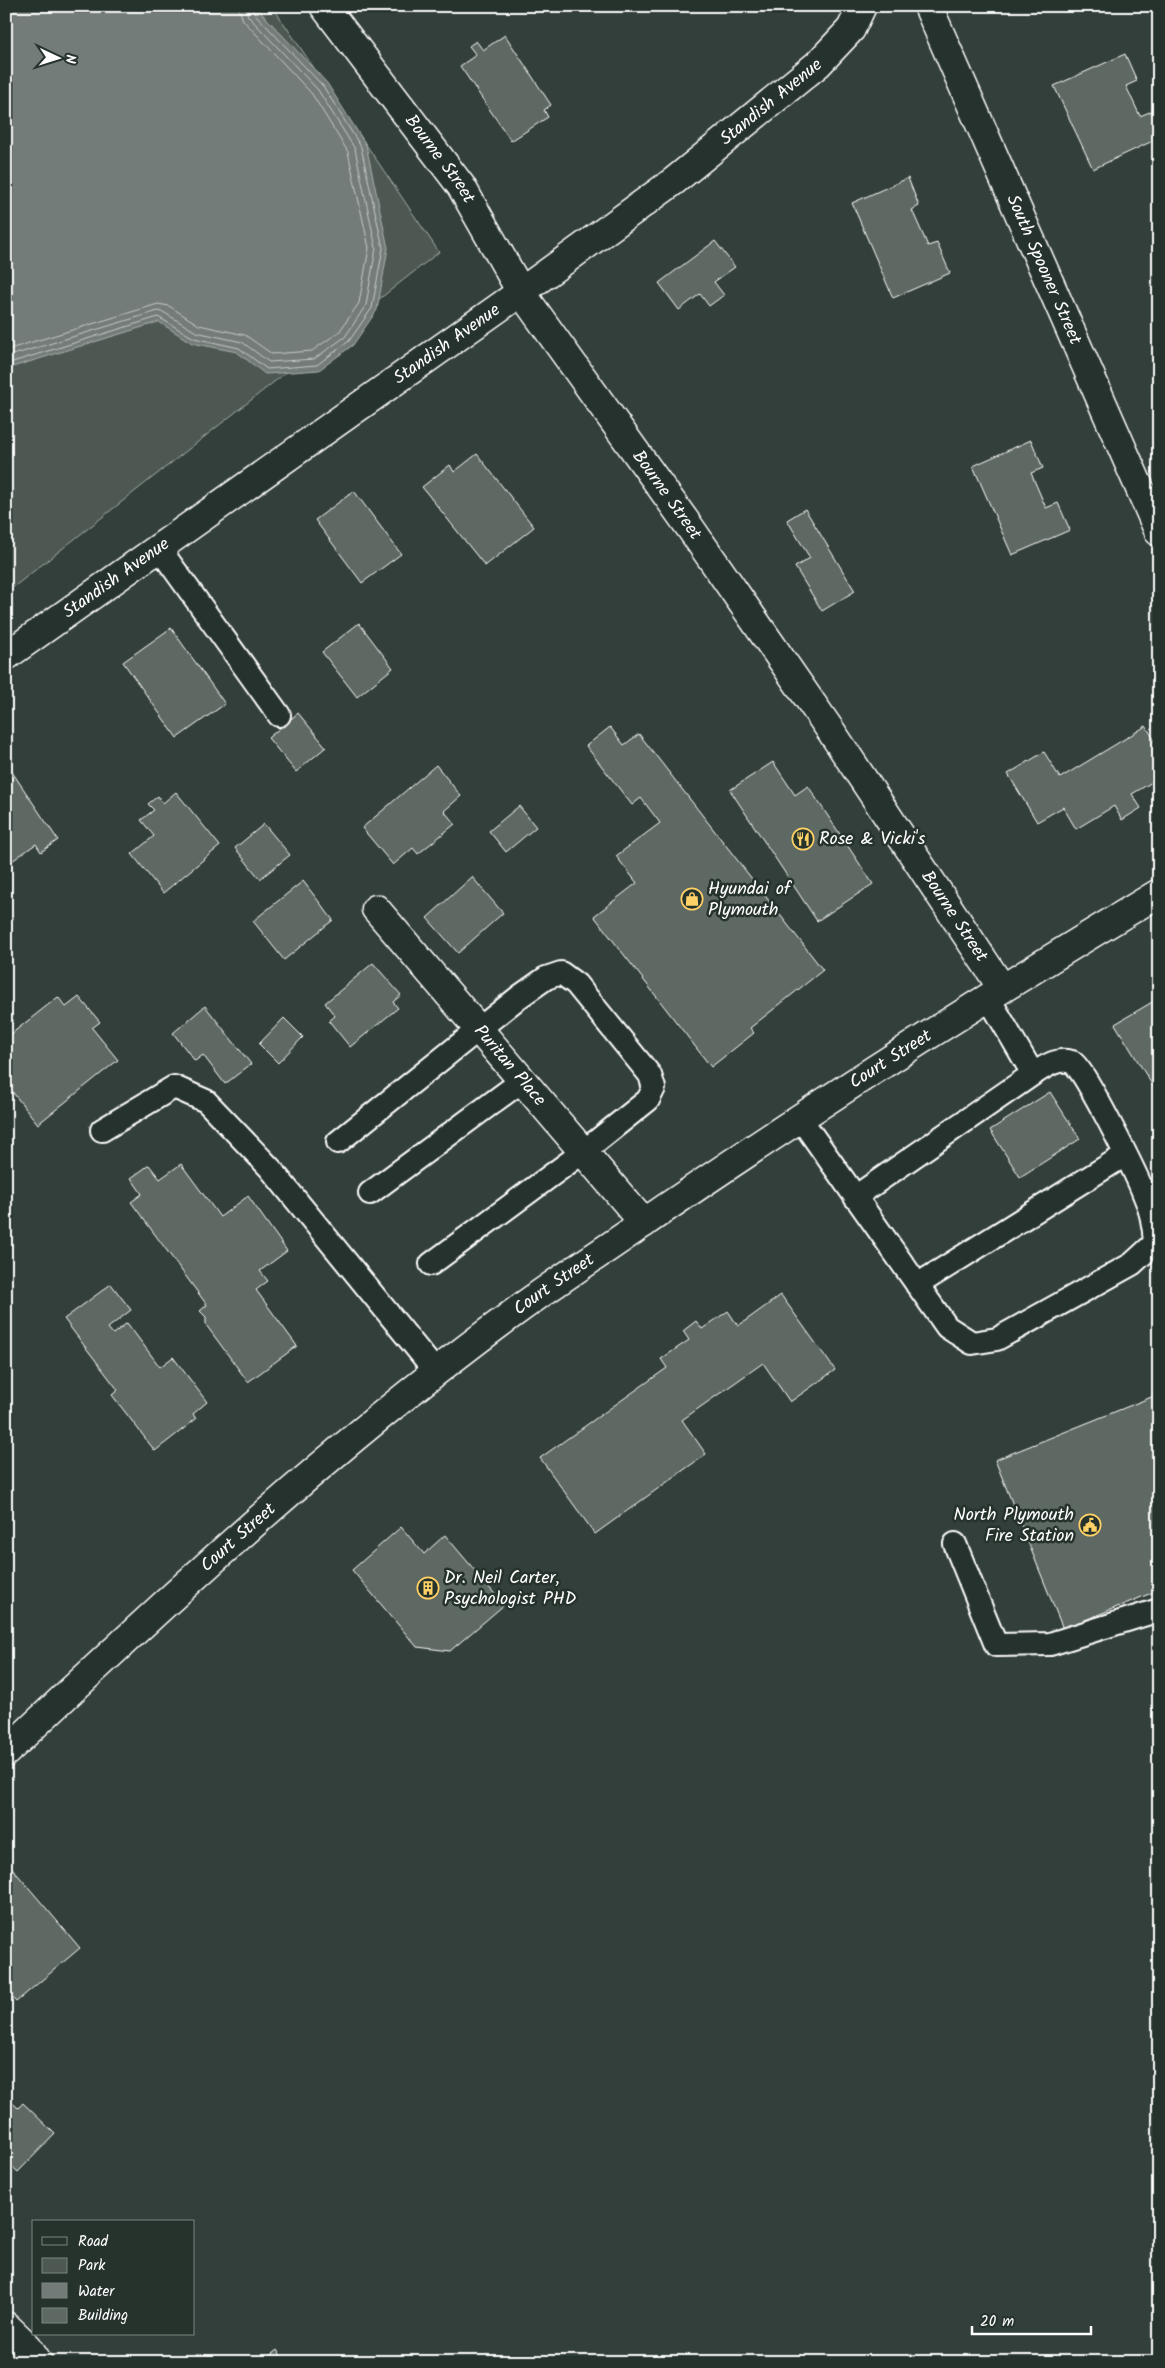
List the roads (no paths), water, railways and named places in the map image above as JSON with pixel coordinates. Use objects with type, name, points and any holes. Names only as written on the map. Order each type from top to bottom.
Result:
[{"type":"street","name":"Bourne Street","points":[[324,6],[461,186],[521,292],[702,545],[836,739],[995,992]]},
{"type":"street","name":"Standish Avenue","points":[[6,656],[674,182],[818,64],[851,30],[862,6]]},
{"type":"street","name":"South Spooner Street","points":[[928,6],[1159,532]]},
{"type":"street","name":"Court Street","points":[[6,1752],[134,1631],[300,1483],[436,1372],[516,1312],[800,1118],[995,992],[1159,893]]},
{"type":"street","name":"Puritan Place","points":[[376,908],[644,1223]]},
{"type":"street","points":[[6,2326],[28,2347],[38,2362]]},
{"type":"lane","points":[[159,548],[279,715]]},
{"type":"lane","points":[[338,1142],[546,978],[560,973],[576,984],[650,1075],[654,1088],[648,1100],[583,1152],[431,1264]]},
{"type":"lane","points":[[995,992],[1033,1074]]},
{"type":"lane","points":[[800,1118],[947,1327],[972,1343],[996,1339],[1132,1264],[1155,1242],[1154,1225],[1144,1195],[1088,1082],[1076,1064],[1070,1061],[1054,1062],[1033,1074],[856,1196]]},
{"type":"lane","points":[[370,1193],[523,1080]]},
{"type":"lane","points":[[102,1130],[174,1087],[206,1101],[270,1168],[436,1372]]},
{"type":"lane","points":[[917,1286],[1125,1155]]},
{"type":"lane","points":[[955,1544],[996,1645],[1050,1644],[1159,1610]]},
{"type":"water","points":[[6,6],[255,6],[327,83],[366,145],[388,248],[377,310],[353,345],[319,370],[265,374],[237,352],[192,343],[159,322],[6,369]]},
{"type":"place","name":"Rose & Vicki's","points":[[803,839]]},
{"type":"place","name":"Hyundai of Plymouth","points":[[692,899]]},
{"type":"place","name":"North Plymouth Fire Station","points":[[1090,1525]]},
{"type":"place","name":"Dr. Neil Carter, Psychologist PHD","points":[[428,1588]]}]
